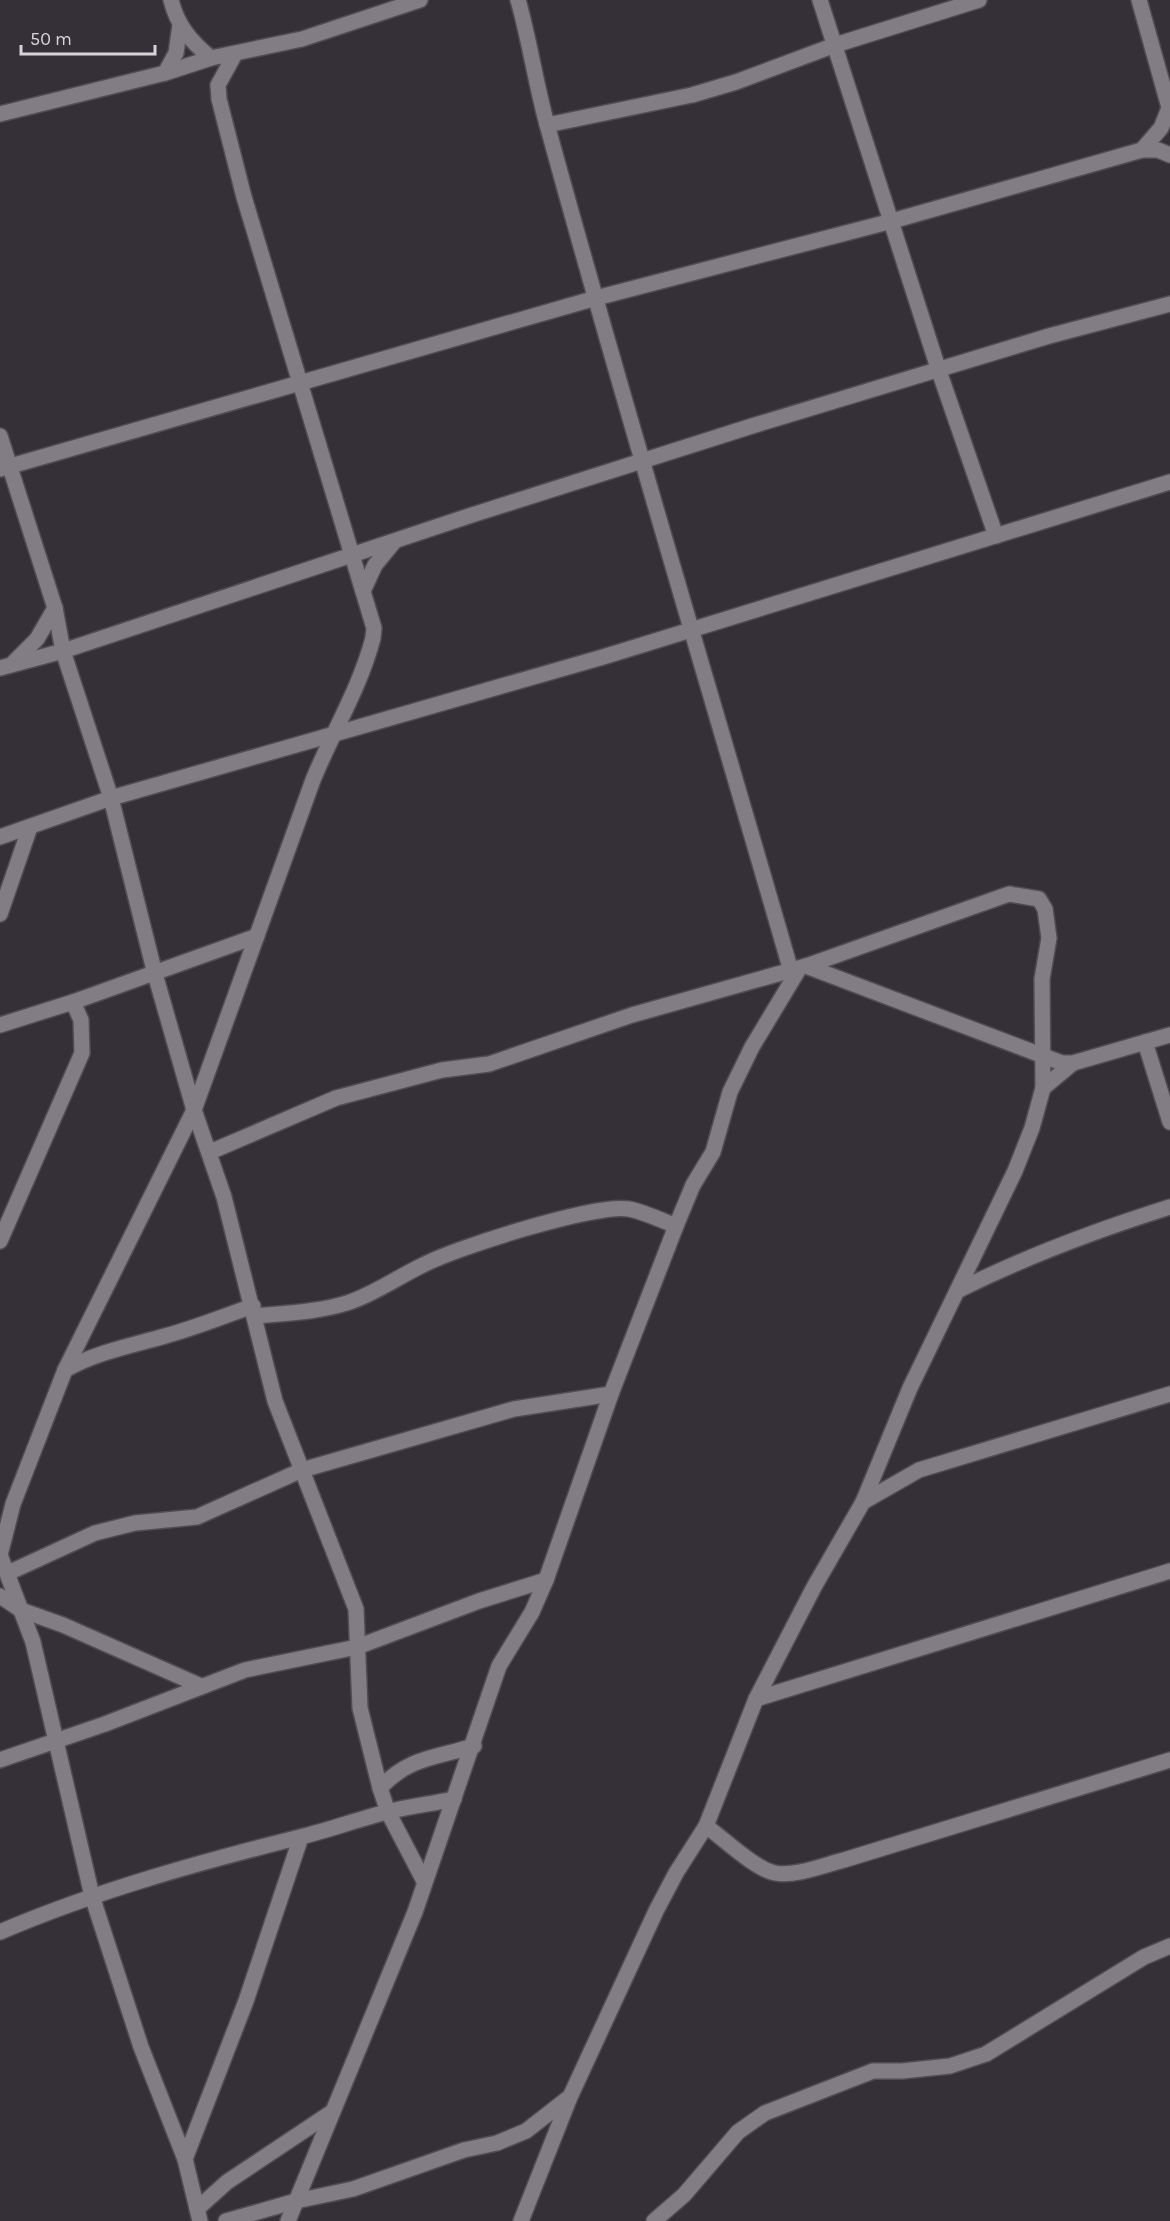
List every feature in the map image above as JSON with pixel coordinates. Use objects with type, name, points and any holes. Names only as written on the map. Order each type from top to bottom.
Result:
[{"type":"street","points":[[171,0],[180,25],[194,43],[211,58]]},
{"type":"street","points":[[0,114],[165,73],[211,58],[302,39],[420,0]]},
{"type":"street","points":[[288,2221],[415,1912],[424,1881],[474,1746],[499,1666],[532,1612],[546,1580],[611,1394],[676,1226],[693,1185],[713,1152],[736,1077],[799,969],[692,629],[643,461],[547,125],[528,30],[518,0]]},
{"type":"street","points":[[820,0],[939,371],[996,536]]},
{"type":"street","points":[[547,125],[652,106],[692,95],[736,82],[836,45],[979,0]]},
{"type":"street","points":[[1139,0],[1170,110],[1161,128],[1142,150]]},
{"type":"street","points":[[165,73],[176,53],[180,25]]},
{"type":"street","points":[[198,2215],[185,2159],[141,2047],[92,1896],[33,1642],[0,1555],[13,1504],[65,1370],[194,1110],[275,892],[313,780],[337,732],[373,638],[374,628],[353,554],[244,197],[219,99],[218,85],[235,54]]},
{"type":"street","points":[[4,467],[596,298],[891,221],[1142,150],[1158,150],[1170,155]]},
{"type":"street","points":[[5,667],[63,651],[353,554],[643,461],[1050,336],[1170,304]]},
{"type":"street","points":[[0,436],[4,467],[55,608],[63,651],[111,798],[155,974],[194,1110],[210,1152],[254,1311],[263,1358],[275,1401],[356,1610],[359,1626],[357,1647],[360,1708],[380,1788],[388,1812],[424,1881]]},
{"type":"street","points":[[0,837],[111,798],[692,629],[1170,482]]},
{"type":"street","points":[[363,591],[375,564],[396,540]]},
{"type":"street","points":[[5,667],[28,650],[55,608]]},
{"type":"street","points":[[0,914],[30,827]]},
{"type":"street","points":[[210,1152],[336,1098],[442,1070],[489,1064],[632,1015],[799,969],[1009,894],[1026,894],[1039,899],[1046,909],[1049,938],[1042,979],[1043,1088],[1022,1156],[910,1388],[863,1502],[814,1587],[756,1700],[706,1826],[676,1873],[656,1911],[570,2097],[521,2221]]},
{"type":"street","points":[[0,1025],[155,974],[257,936]]},
{"type":"street","points":[[799,969],[1062,1063],[1073,1063],[1170,1035]]},
{"type":"street","points":[[0,1240],[82,1053],[81,1020],[74,1002]]},
{"type":"street","points":[[1145,1042],[1170,1122]]},
{"type":"street","points":[[1043,1088],[1073,1063]]},
{"type":"street","points":[[958,1290],[999,1270],[1104,1227],[1170,1207]]},
{"type":"street","points":[[65,1370],[86,1358],[113,1349],[254,1311],[315,1310],[348,1303],[379,1290],[424,1264],[465,1248],[591,1213],[628,1209],[676,1226]]},
{"type":"street","points":[[8,1573],[95,1533],[135,1523],[197,1517],[302,1470],[514,1409],[611,1394]]},
{"type":"street","points":[[863,1502],[919,1470],[1170,1394]]},
{"type":"street","points":[[756,1700],[1170,1571]]},
{"type":"street","points":[[0,1760],[58,1742],[245,1670],[288,1659],[357,1647],[479,1601],[546,1580]]},
{"type":"street","points":[[0,1596],[21,1610],[63,1625],[201,1686]]},
{"type":"street","points":[[380,1788],[396,1772],[411,1763],[474,1746]]},
{"type":"street","points":[[706,1826],[759,1866],[776,1874],[798,1871],[844,1860],[1170,1760]]},
{"type":"street","points":[[0,1932],[92,1896],[137,1884],[204,1861],[388,1812],[454,1800]]},
{"type":"street","points":[[185,2159],[246,2001],[301,1837]]},
{"type":"street","points":[[654,2221],[684,2195],[738,2132],[765,2113],[873,2071],[902,2071],[950,2066],[986,2054],[1144,1957],[1170,1946]]},
{"type":"street","points":[[226,2221],[296,2201],[353,2189],[464,2150],[497,2143],[526,2132],[570,2097]]},
{"type":"street","points":[[198,2215],[227,2182],[332,2112]]}]
